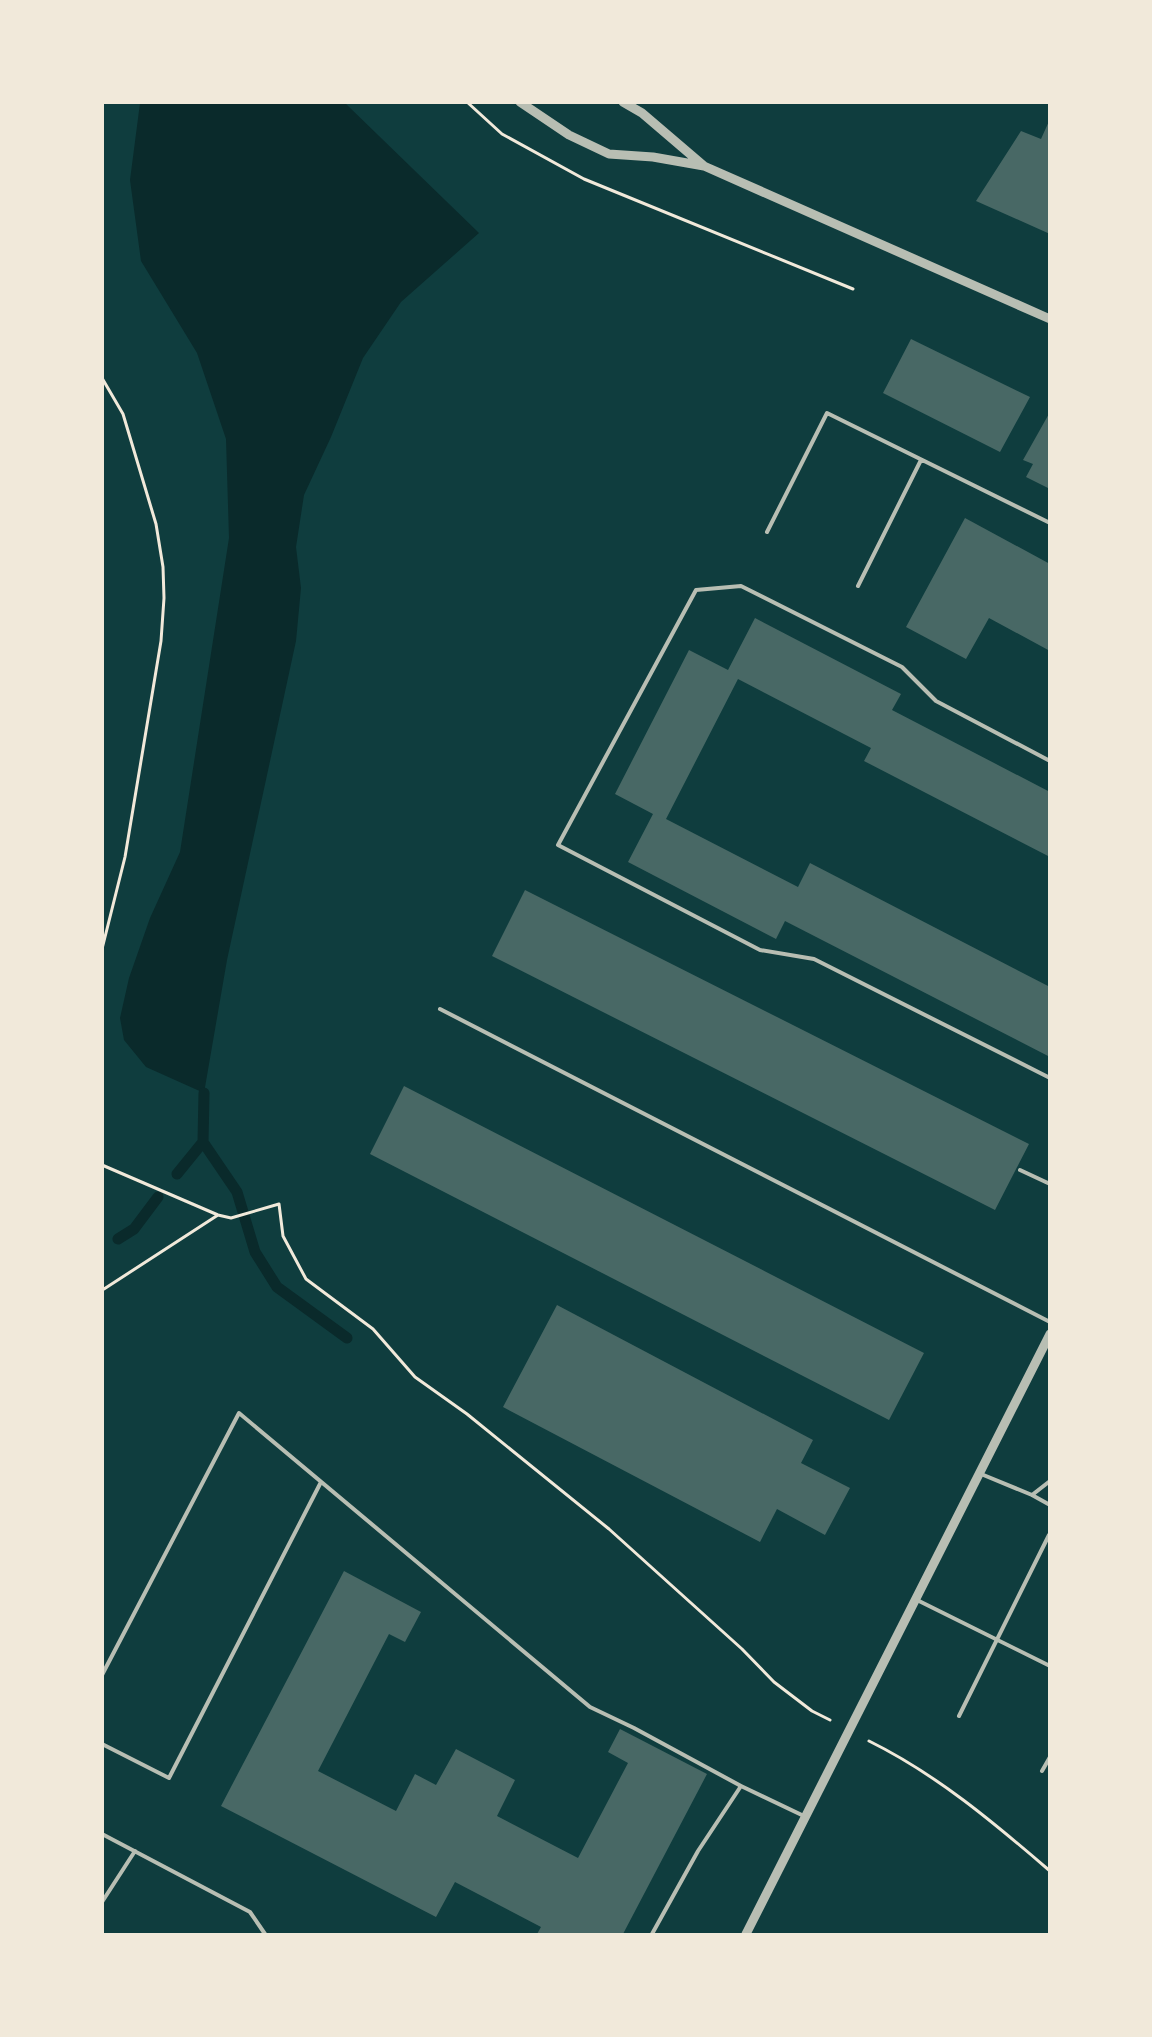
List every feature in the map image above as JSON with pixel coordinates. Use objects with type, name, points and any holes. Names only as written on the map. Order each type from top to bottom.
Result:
[{"type":"street","points":[[520,102],[569,135],[609,154],[653,158],[704,166],[1050,319]]},
{"type":"street","points":[[623,102],[642,113],[704,166]]},
{"type":"street","points":[[746,1934],[917,1600],[1050,1334]]},
{"type":"lane","points":[[767,532],[827,413],[1050,524]]},
{"type":"lane","points":[[858,586],[921,460]]},
{"type":"lane","points":[[1050,761],[936,701],[902,668],[741,586],[696,590],[558,844],[760,950],[814,959],[1050,1078]]},
{"type":"lane","points":[[440,1009],[1050,1322]]},
{"type":"lane","points":[[1020,1170],[1050,1184]]},
{"type":"lane","points":[[102,1675],[239,1413],[590,1707],[634,1728],[741,1786],[806,1817]]},
{"type":"lane","points":[[980,1474],[1032,1495],[1050,1505]]},
{"type":"lane","points":[[1032,1495],[1050,1481]]},
{"type":"lane","points":[[102,1744],[169,1778],[321,1482]]},
{"type":"lane","points":[[959,1716],[1049,1535]]},
{"type":"lane","points":[[917,1600],[1050,1666]]},
{"type":"lane","points":[[1042,1771],[1050,1757]]},
{"type":"lane","points":[[652,1934],[698,1851],[741,1786]]},
{"type":"lane","points":[[102,1834],[250,1912],[265,1934]]},
{"type":"lane","points":[[102,1902],[135,1851]]},
{"type":"path","points":[[467,102],[502,134],[584,179],[853,289]]},
{"type":"path","points":[[102,378],[123,414],[156,524],[163,567],[164,598],[161,641],[126,848],[102,949]]},
{"type":"path","points":[[102,1165],[218,1215],[232,1218],[279,1204],[283,1236],[306,1279],[373,1329],[415,1377],[467,1414],[609,1529],[742,1649],[774,1682],[812,1710]]},
{"type":"path","points":[[102,1183],[104,1289],[102,1297]]},
{"type":"path","points":[[104,1289],[218,1215]]},
{"type":"path","points":[[878,1745],[921,1770],[991,1820],[1050,1871]]},
{"type":"water","points":[[140,103],[345,103],[479,233],[401,302],[363,358],[331,437],[304,495],[296,547],[301,588],[296,641],[227,960],[204,1093],[146,1067],[124,1040],[120,1018],[129,978],[150,918],[180,852],[229,538],[226,439],[197,353],[141,261],[130,180]]},
{"type":"building","points":[[1050,119],[1050,234],[976,201],[1021,131],[1041,139]]},
{"type":"building","points":[[911,339],[1030,397],[1000,452],[883,393]]},
{"type":"building","points":[[1050,412],[1050,489],[1026,477],[1033,464],[1023,460]]},
{"type":"building","points":[[965,518],[1050,564],[1050,651],[989,618],[966,659],[906,627]]},
{"type":"building","points":[[755,618],[901,694],[892,710],[1050,792],[1050,857],[864,761],[871,748],[738,679],[666,819],[798,887],[810,863],[1050,987],[1050,1057],[785,921],[776,939],[628,862],[653,814],[615,794],[689,650],[728,670]]},
{"type":"building","points":[[525,890],[1029,1144],[995,1210],[492,956]]},
{"type":"building","points":[[404,1086],[924,1353],[889,1420],[370,1154]]},
{"type":"building","points":[[557,1305],[813,1440],[801,1463],[850,1488],[825,1535],[777,1509],[760,1542],[503,1407]]},
{"type":"building","points":[[344,1571],[421,1612],[405,1642],[389,1634],[318,1771],[396,1811],[415,1774],[436,1785],[456,1749],[515,1780],[497,1816],[578,1858],[628,1763],[608,1752],[620,1729],[707,1774],[623,1934],[537,1934],[541,1927],[455,1882],[436,1917],[221,1806]]},
{"type":"waterway","points":[[204,1093],[203,1142],[237,1192],[255,1252],[277,1287],[347,1338]]},
{"type":"waterway","points":[[177,1174],[203,1142]]},
{"type":"waterway","points":[[118,1239],[134,1229],[158,1197]]}]
